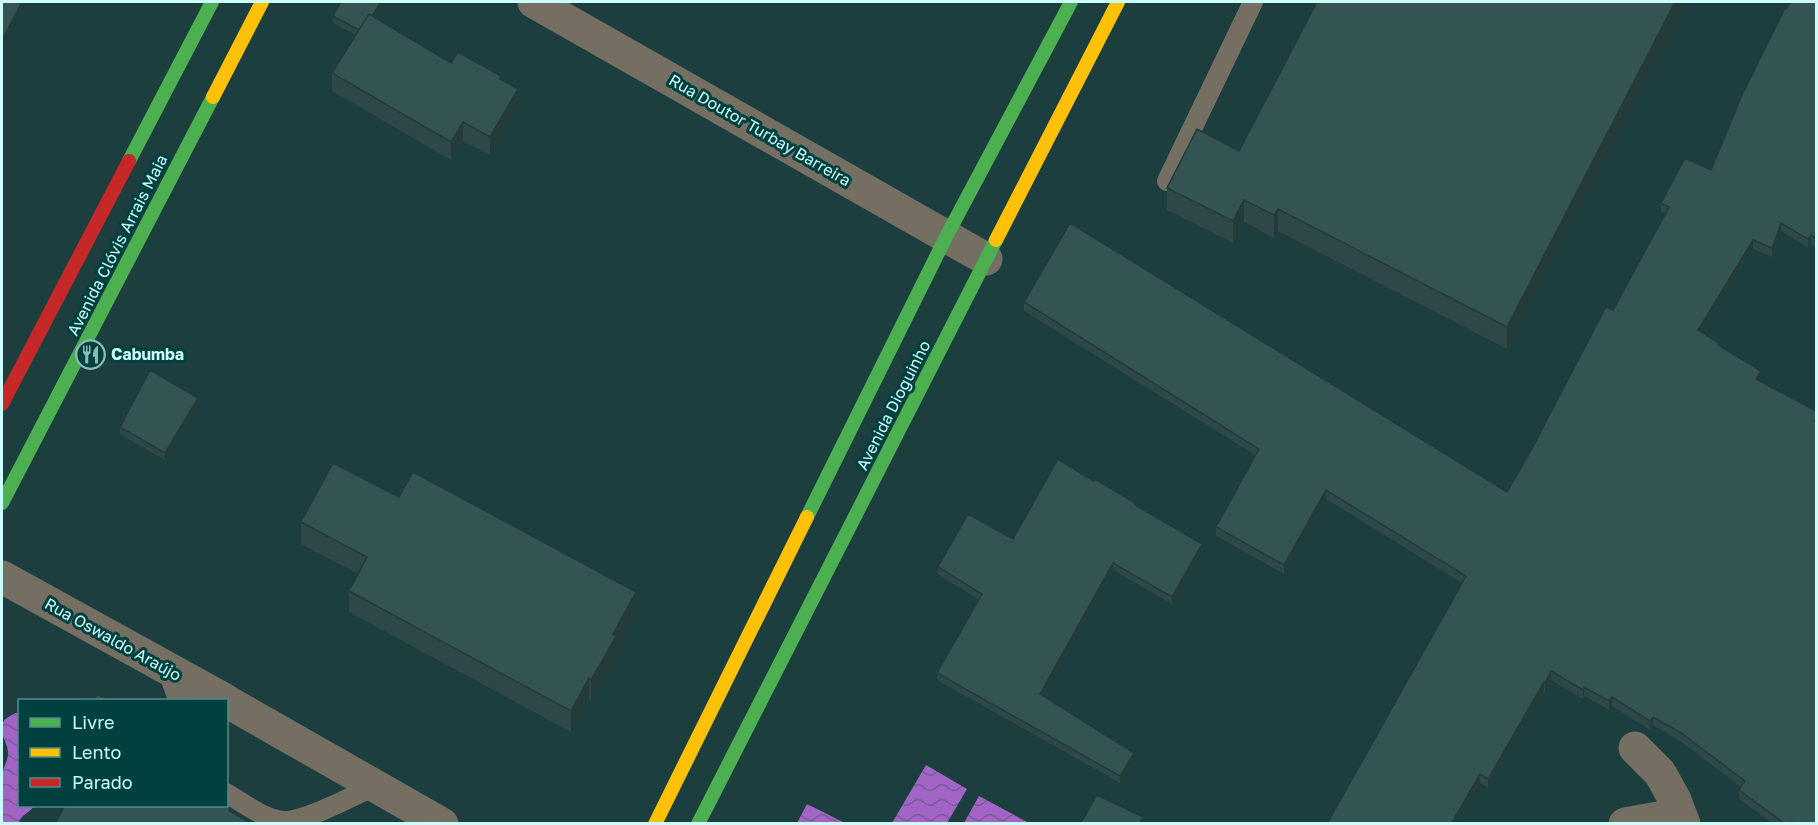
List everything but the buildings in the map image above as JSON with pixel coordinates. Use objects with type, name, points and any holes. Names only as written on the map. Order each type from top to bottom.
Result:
[{"type":"main road","name":"Avenida Clóvis Arrais Maia","points":[[2,404],[212,2]]},
{"type":"main road","name":"Avenida Clóvis Arrais Maia","points":[[2,503],[262,2]]},
{"type":"main road","name":"Avenida Dioguinho","points":[[655,824],[946,237],[1071,2]]},
{"type":"main road","name":"Avenida Dioguinho","points":[[698,824],[1118,2]]},
{"type":"street","name":"Rua Doutor Turbay Barreira","points":[[534,2],[986,259]]},
{"type":"street","name":"Rua Oswaldo Araújo","points":[[2,577],[222,699]]},
{"type":"street","name":"Rua Oswaldo Araújo","points":[[228,702],[442,824]]},
{"type":"street","points":[[1625,824],[1682,819],[1675,800],[1660,773],[1635,748]]},
{"type":"lane","points":[[1167,181],[1253,2]]},
{"type":"lane","points":[[167,668],[178,699]]},
{"type":"lane","points":[[228,794],[268,817],[286,821],[304,817],[375,786]]},
{"type":"water","points":[[18,713],[18,807],[33,807],[19,823],[2,823],[1,781],[8,753],[2,733],[5,720]]},
{"type":"water","points":[[926,765],[967,789],[947,823],[892,823]]},
{"type":"water","points":[[979,796],[1029,823],[964,823]]},
{"type":"water","points":[[807,804],[845,823],[797,823]]},
{"type":"traffic: fast","points":[[129,161],[212,2]]},
{"type":"traffic: fast","points":[[807,517],[946,237],[1071,2]]},
{"type":"traffic: fast","points":[[2,503],[213,97]]},
{"type":"traffic: fast","points":[[698,824],[996,240]]},
{"type":"traffic: slow","points":[[213,97],[262,2]]},
{"type":"traffic: slow","points":[[996,240],[1118,2]]},
{"type":"traffic: slow","points":[[655,824],[807,517]]},
{"type":"traffic: jam","points":[[2,404],[129,161]]},
{"type":"place","name":"Cabumba","points":[[90,354]]}]
